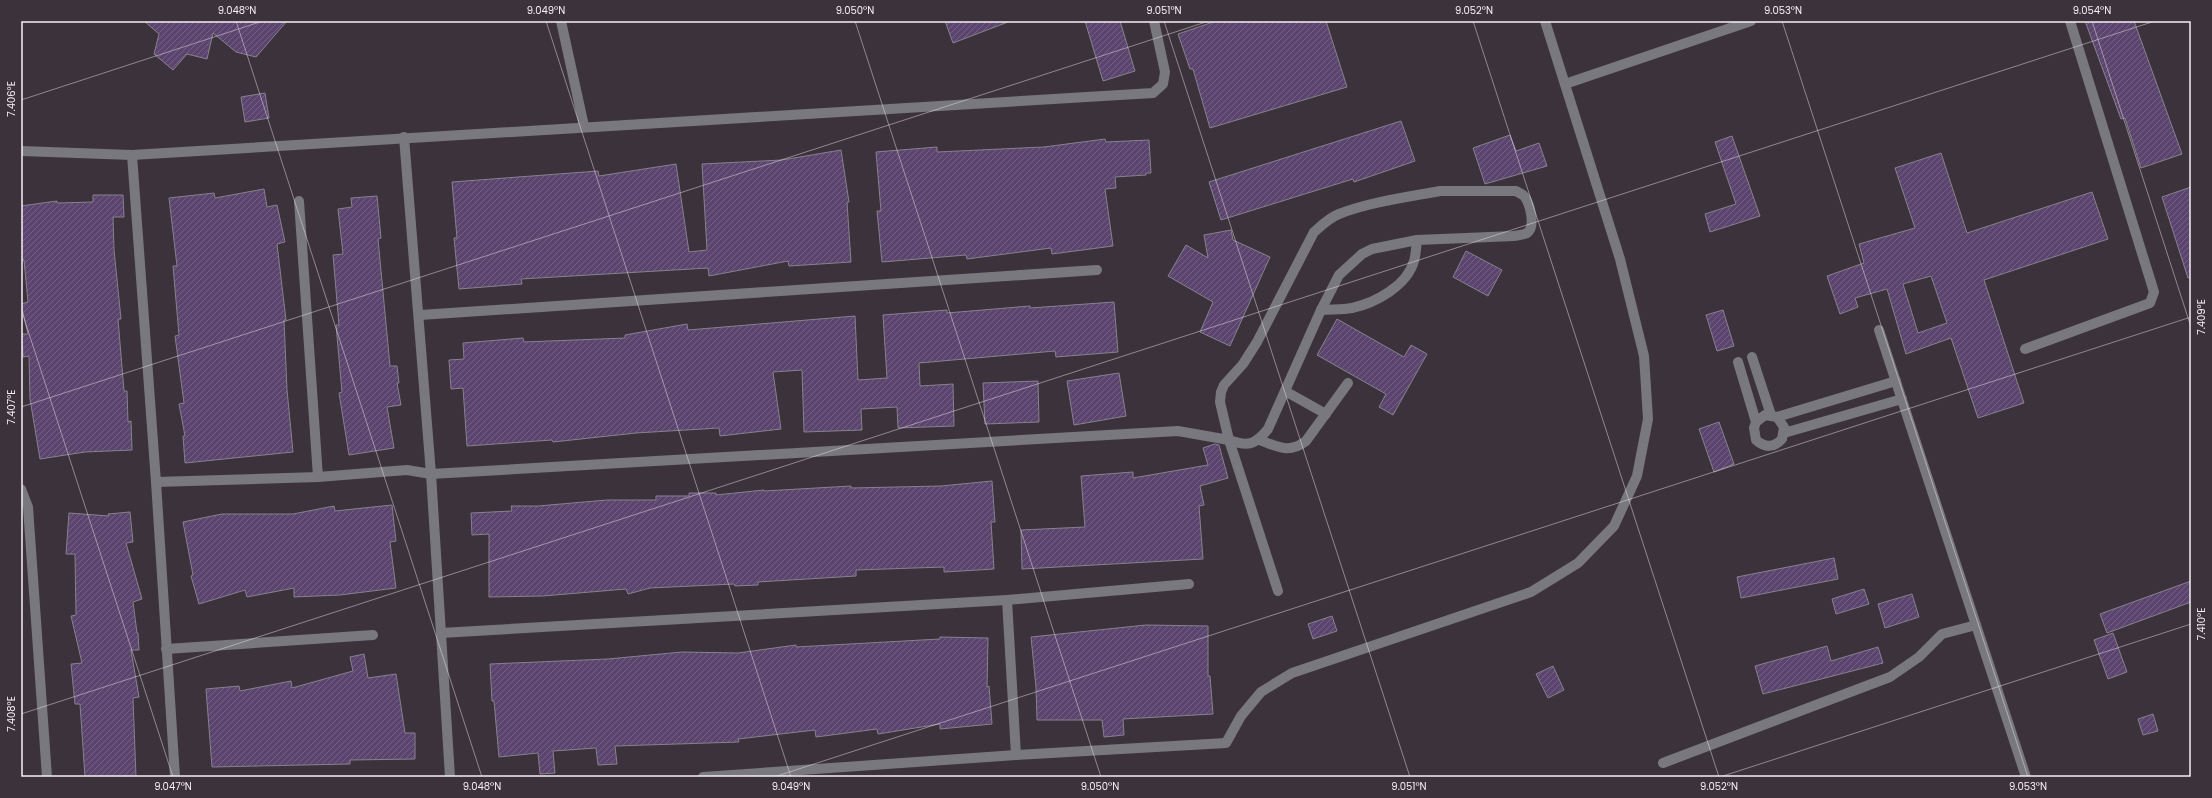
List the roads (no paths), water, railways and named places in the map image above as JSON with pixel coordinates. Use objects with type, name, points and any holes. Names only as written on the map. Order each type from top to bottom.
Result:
[{"type":"street","points":[[561,21],[584,126]]},
{"type":"street","points":[[21,151],[132,155],[584,126],[1153,93],[1163,84],[1165,72],[1154,21]]},
{"type":"street","points":[[703,777],[859,772],[1016,755],[1226,743],[1241,716],[1261,692],[1292,673],[1531,592],[1578,563],[1614,526],[1637,476],[1648,419],[1644,356],[1620,259],[1545,21]]},
{"type":"street","points":[[1565,84],[1751,21]]},
{"type":"street","points":[[2025,349],[2150,303],[2154,292],[2070,21]]},
{"type":"street","points":[[404,137],[420,316],[450,777]]},
{"type":"street","points":[[132,155],[156,482],[175,777]]},
{"type":"street","points":[[156,482],[318,477],[407,470],[431,474],[1178,431],[1229,440],[1241,444],[1251,444],[1260,440],[1268,429],[1321,310],[1339,275],[1362,254],[1372,249],[1417,240],[1514,236],[1527,233],[1531,228],[1531,216],[1528,202],[1523,195],[1516,191],[1440,192],[1404,197],[1339,214],[1325,222],[1314,232],[1258,342],[1243,364],[1224,385],[1220,402],[1229,440],[1278,591]]},
{"type":"street","points":[[299,201],[318,477]]},
{"type":"street","points":[[1321,310],[1351,308],[1377,299],[1393,289],[1407,276],[1414,262],[1417,240]]},
{"type":"street","points":[[420,316],[1097,270]]},
{"type":"street","points":[[1879,330],[2026,777]]},
{"type":"street","points":[[1752,357],[1774,416],[1784,427],[1784,433],[1778,443],[1767,446],[1756,440],[1754,428],[1756,422],[1765,415],[1774,416],[1896,381]]},
{"type":"street","points":[[1738,362],[1756,422]]},
{"type":"street","points":[[1260,440],[1282,449],[1290,450],[1299,446],[1306,441],[1348,383]]},
{"type":"street","points":[[1285,391],[1326,414]]},
{"type":"street","points":[[1784,433],[1902,399]]},
{"type":"street","points":[[21,489],[28,507],[47,777]]},
{"type":"street","points":[[441,633],[1007,600],[1189,584]]},
{"type":"street","points":[[1007,600],[1016,755]]},
{"type":"street","points":[[1663,763],[1890,677],[1919,657],[1942,634],[1976,625]]},
{"type":"street","points":[[166,649],[374,635]]}]
